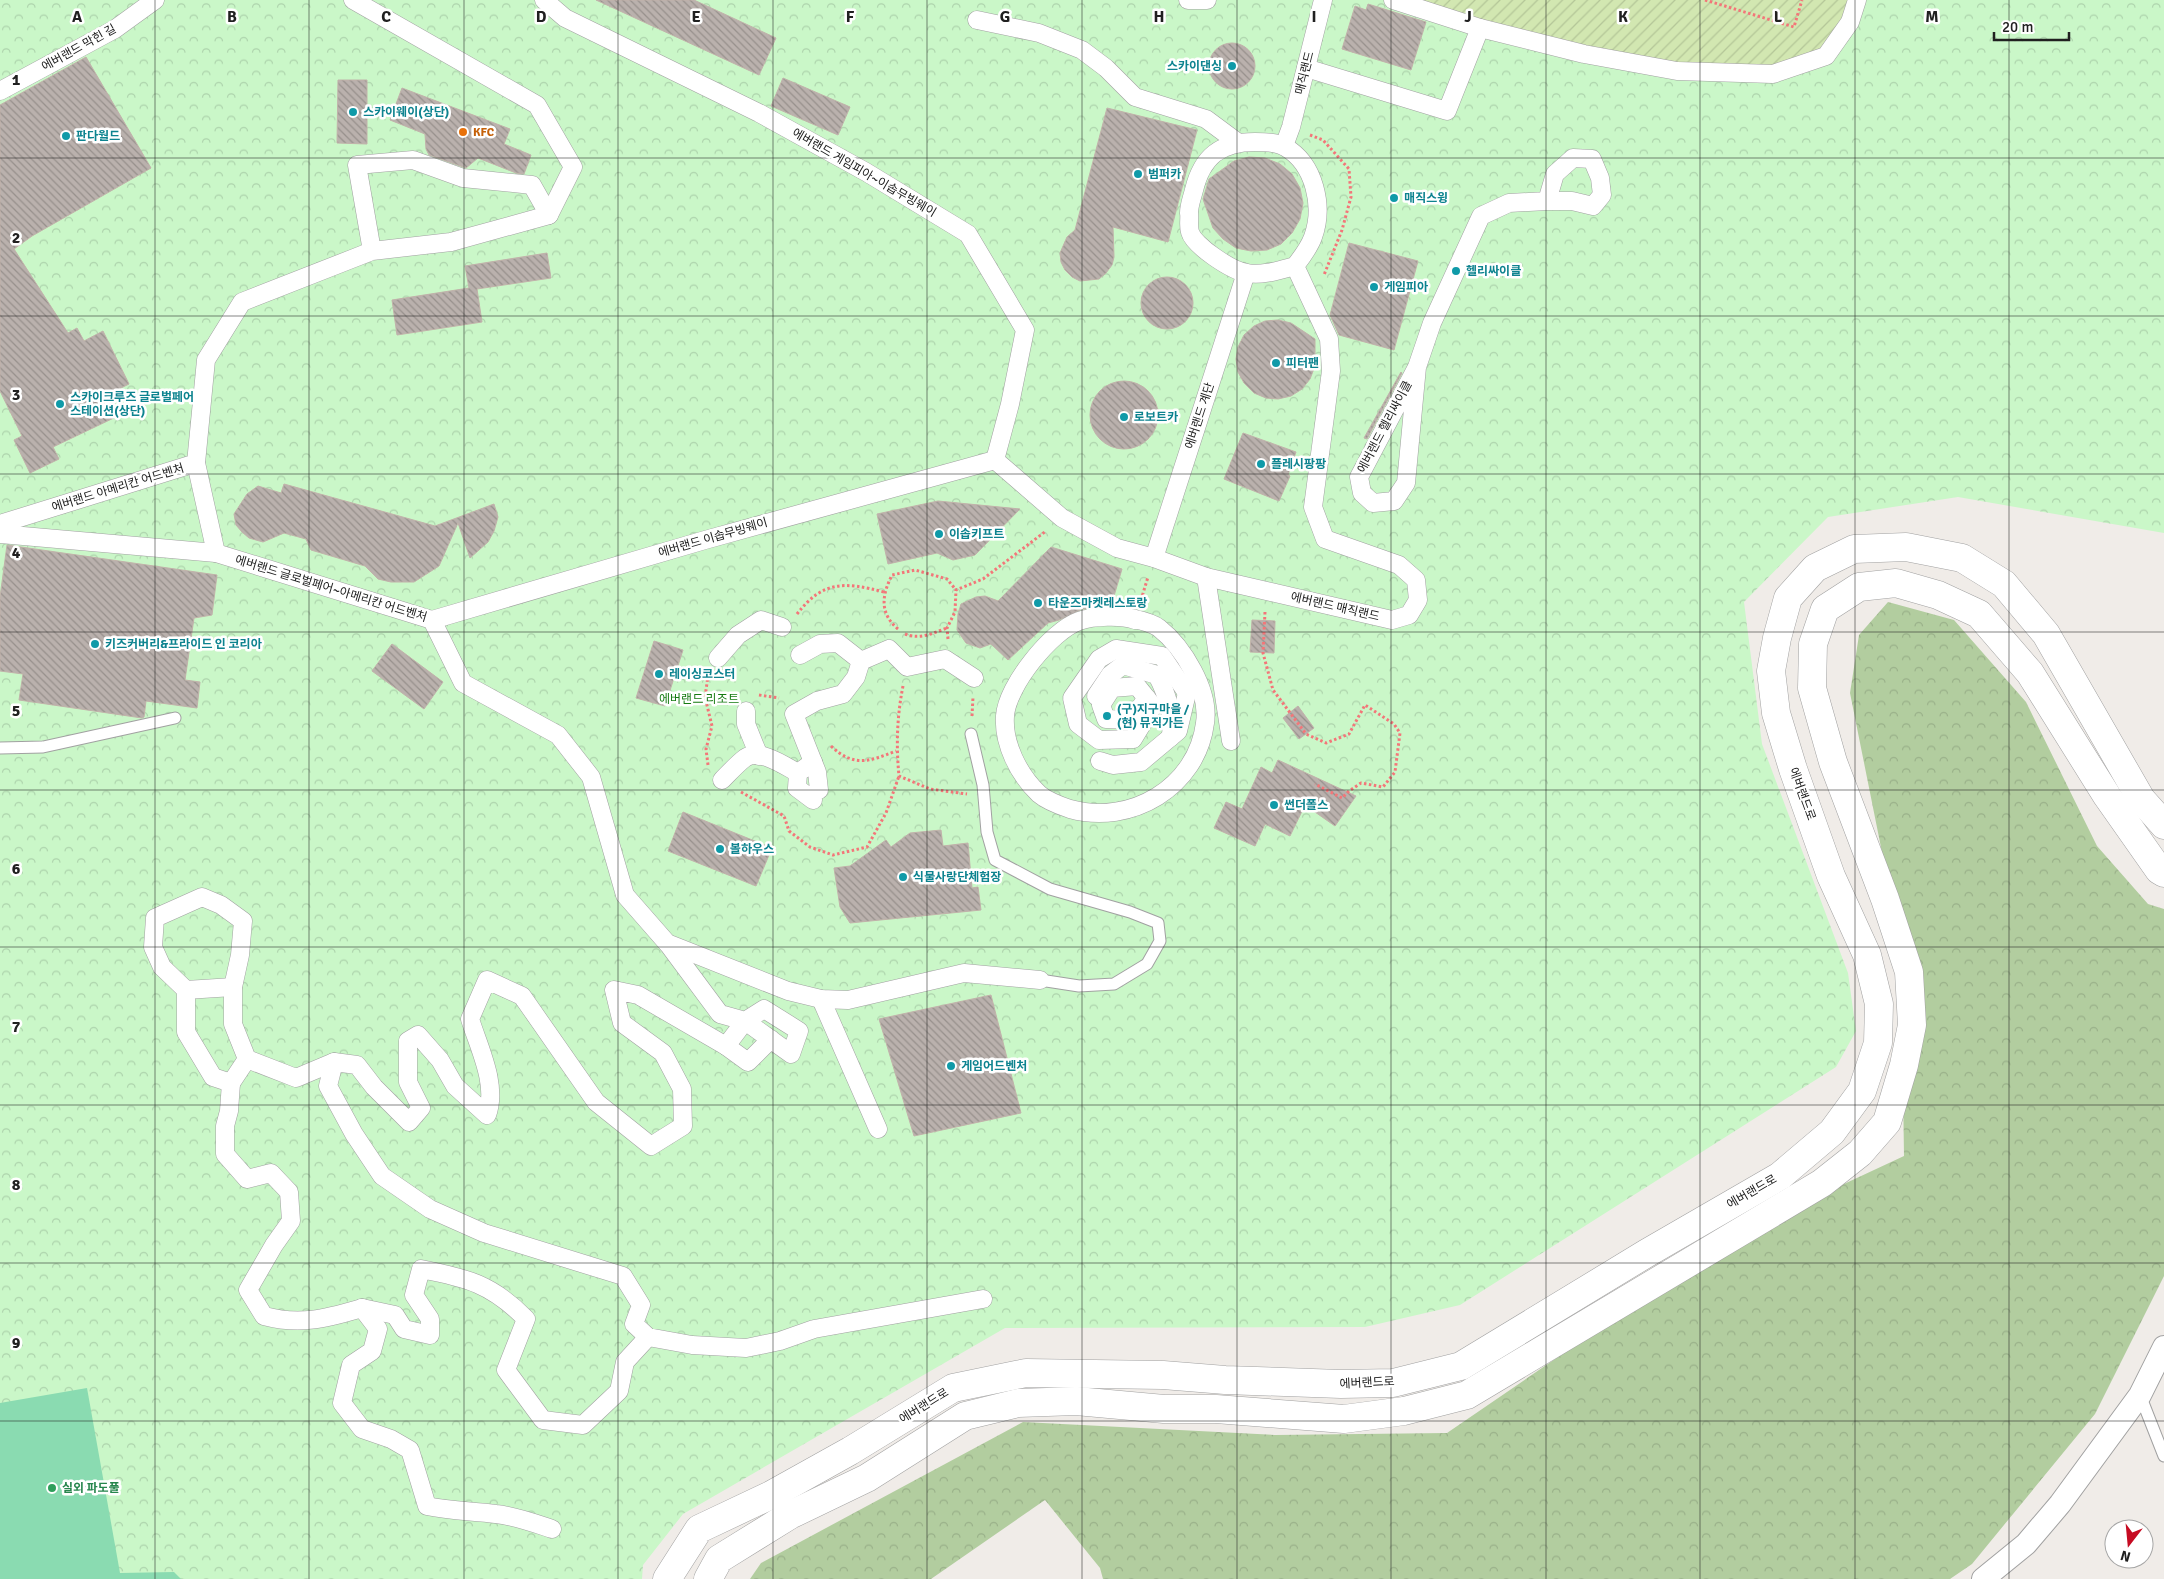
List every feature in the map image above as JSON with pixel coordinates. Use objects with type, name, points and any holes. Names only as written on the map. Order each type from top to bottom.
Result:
[{"type":"street","name":"에버랜드 막힌 길","points":[[0,91],[115,29],[155,0]]},
{"type":"street","points":[[353,0],[537,105],[573,167],[549,215]]},
{"type":"street","name":"에버랜드 게임피아~이솝무빙웨이","points":[[544,0],[565,18],[759,113],[858,167],[968,234],[1025,330],[1010,404],[995,460]]},
{"type":"street","points":[[1188,0],[1207,0]]},
{"type":"street","name":"매직랜드","points":[[1284,146],[1291,127],[1322,0]]},
{"type":"street","points":[[1393,0],[1480,28],[1584,54],[1678,71],[1773,74],[1826,56],[1850,22],[1857,0]]},
{"type":"street","points":[[977,20],[1039,33],[1082,50],[1106,68],[1134,97],[1206,119],[1237,142]]},
{"type":"street","points":[[1306,68],[1447,111],[1480,28]]},
{"type":"street","points":[[1237,142],[1262,142],[1284,146],[1304,164],[1315,186],[1318,206],[1314,236],[1306,252],[1295,266],[1272,272],[1246,273],[1226,264],[1202,248],[1190,232],[1189,208],[1198,173],[1214,152],[1237,142]]},
{"type":"street","points":[[372,252],[357,165],[413,160],[463,178],[532,185],[549,215]]},
{"type":"street","name":"에버랜드 헬리싸이클","points":[[1417,367],[1406,483],[1394,501],[1373,503],[1362,493],[1359,477],[1417,367],[1432,323],[1481,216],[1509,203],[1547,201]]},
{"type":"street","name":"에버랜드 아메리칸 어드벤처","points":[[0,524],[196,463],[206,360],[242,302],[372,252],[452,242],[549,215]]},
{"type":"street","name":"에버랜드 매직랜드","points":[[995,460],[1062,518],[1117,548],[1154,558],[1206,577],[1392,620],[1409,615],[1418,600],[1416,580],[1399,564],[1326,539],[1313,507],[1330,372],[1329,339],[1295,266]]},
{"type":"street","name":"에버랜드 계단","points":[[1154,558],[1246,273]]},
{"type":"street","name":"에버랜드 이솝무빙웨이","points":[[432,620],[705,540],[995,460]]},
{"type":"street","points":[[196,463],[216,553]]},
{"type":"street","name":"에버랜드 글로벌페어~아메리칸 어드벤처","points":[[0,534],[216,553],[432,620],[464,683],[558,735],[591,777],[625,895],[667,943],[788,991],[821,999],[848,1000],[964,973],[1040,980]]},
{"type":"street","name":"에버랜드로","points":[[667,1579],[699,1529],[770,1495],[850,1452],[953,1388],[1026,1373],[1154,1375],[1341,1384],[1393,1383],[1461,1366],[1646,1253],[1780,1176],[1832,1132],[1862,1091],[1878,1043],[1879,1004],[1867,955],[1831,876],[1793,769],[1776,713],[1771,670],[1776,638],[1788,598],[1815,568],[1854,549],[1906,547],[1962,558],[2004,584],[2046,634],[2141,799],[2164,825]]},
{"type":"street","points":[[1206,577],[1231,742]]},
{"type":"street","points":[[708,1579],[719,1559],[790,1515],[867,1478],[965,1416],[1018,1402],[1076,1401],[1164,1409],[1216,1409],[1344,1419],[1404,1412],[1467,1394],[1822,1183],[1860,1153],[1887,1122],[1904,1065],[1912,1025],[1909,972],[1885,900],[1834,762],[1812,688],[1813,644],[1825,609],[1858,587],[1896,583],[1938,595],[1979,614],[2030,673],[2107,796],[2159,870],[2164,873]]},
{"type":"street","points":[[1129,618],[1158,627],[1187,659],[1201,688],[1206,722],[1199,747],[1182,778],[1158,797],[1133,808],[1102,814],[1070,809],[1040,795],[1022,775],[1009,748],[1005,716],[1015,685],[1052,639],[1079,621],[1129,618]]},
{"type":"street","points":[[718,658],[738,635],[761,620],[782,627]]},
{"type":"street","points":[[800,655],[820,644],[838,643],[861,661]]},
{"type":"street","points":[[798,772],[797,788],[816,795],[817,772],[794,714],[817,701],[843,694],[856,677],[861,661],[889,649],[907,667],[945,659],[974,678]]},
{"type":"street","points":[[1106,719],[1101,705],[1112,688],[1137,686],[1153,706],[1133,739],[1099,740],[1078,724],[1072,698],[1099,659],[1116,649],[1162,656],[1187,693]]},
{"type":"street","points":[[1100,761],[1113,765],[1141,762],[1178,731],[1187,693],[1187,659]]},
{"type":"street","points":[[1147,698],[1131,720],[1106,719],[1092,702],[1110,675],[1123,665],[1157,675],[1168,695],[1172,722],[1171,737]]},
{"type":"street","points":[[746,711],[746,724],[759,756]]},
{"type":"street","points":[[722,780],[747,757],[759,756],[771,759],[798,772]]},
{"type":"street","points":[[798,772],[813,762]]},
{"type":"street","points":[[231,1083],[213,1077],[186,1032],[186,990],[162,967],[153,947],[155,918],[202,897],[222,905],[243,921],[240,955],[233,987],[233,1024],[247,1059],[296,1078],[334,1062],[357,1065],[374,1087],[409,1122],[421,1108],[408,1082],[408,1041],[418,1035],[440,1060],[455,1086],[487,1115],[492,1104],[488,1074],[470,1018],[487,980],[522,996],[596,1102],[651,1146],[683,1126],[682,1090],[664,1053],[622,1023],[614,990],[638,995],[726,1046],[748,1062],[771,1039]]},
{"type":"street","points":[[667,943],[720,1014],[745,1021],[791,1054],[800,1031],[764,1009],[745,1021],[726,1046]]},
{"type":"street","points":[[186,990],[233,987]]},
{"type":"street","points":[[821,999],[878,1129]]},
{"type":"street","points":[[247,1059],[231,1083],[230,1111],[225,1126],[225,1154],[247,1179],[271,1173],[289,1192],[291,1221],[274,1245],[248,1290],[264,1316],[284,1322],[322,1320],[362,1308],[395,1315],[404,1330],[430,1335],[430,1319],[414,1295],[421,1269],[471,1280],[509,1301],[526,1319],[506,1370],[543,1420],[575,1424],[583,1424],[619,1392],[625,1362],[648,1337]]},
{"type":"street","points":[[334,1062],[328,1086],[354,1134],[382,1176],[430,1209],[484,1233],[622,1276],[640,1305],[634,1324],[648,1337],[692,1345],[746,1348],[780,1341],[814,1329],[983,1299]]},
{"type":"street","points":[[362,1308],[378,1329],[372,1351],[351,1365],[342,1404],[362,1429],[391,1440],[410,1450],[427,1506],[449,1511],[497,1514],[552,1529]]},
{"type":"street","points":[[1983,1579],[2026,1544],[2077,1481],[2140,1395],[2164,1347]]},
{"type":"lane","points":[[0,748],[43,747],[176,718]]},
{"type":"lane","name":"에버랜드 글로벌페어~아메리칸 어드벤처","points":[[972,734],[984,796],[987,832],[995,860],[1050,889],[1130,912],[1158,923],[1160,941],[1147,964],[1114,984],[1078,986],[1040,980]]},
{"type":"lane","points":[[2140,1395],[2164,1456]]},
{"type":"path","points":[[1705,0],[1794,27],[1802,0]]},
{"type":"path","points":[[956,590],[983,579],[1062,518]]},
{"type":"path","points":[[1129,618],[1154,558]]},
{"type":"path","points":[[947,628],[926,636],[912,637],[903,633],[890,622],[884,606],[884,592],[892,575],[914,570],[947,579],[956,590],[955,612],[947,628],[948,639],[955,646]]},
{"type":"path","points":[[1266,591],[1263,653],[1273,690],[1306,734],[1326,743],[1349,734],[1365,705],[1394,724],[1400,733],[1395,772],[1382,787],[1362,783],[1342,798],[1315,784]]},
{"type":"path","points":[[912,637],[899,706],[896,751],[899,776],[930,789],[984,796]]},
{"type":"path","points":[[972,734],[974,678]]},
{"type":"path","points":[[828,744],[840,755],[867,762],[896,751]]},
{"type":"green space","name":"에버랜드 리조트","points":[[0,0],[2164,0],[2164,533],[1958,497],[1828,517],[1744,602],[1762,744],[1848,973],[1856,1031],[1836,1067],[1460,1305],[1365,1327],[1005,1328],[683,1514],[643,1565],[642,1579],[0,1579]]},
{"type":"green space","points":[[1385,0],[1857,0],[1826,56],[1773,74],[1677,71]]},
{"type":"green space","points":[[1888,602],[1954,620],[2026,702],[2097,846],[2148,904],[2164,909],[2164,1276],[2095,1414],[1972,1564],[1950,1579],[1103,1579],[1100,1568],[1045,1500],[931,1579],[750,1579],[761,1563],[1023,1422],[1275,1435],[1447,1433],[1739,1233],[1904,1156],[1901,947],[1850,693],[1859,635]]},
{"type":"green space","name":"실외 파도풀","points":[[87,1388],[120,1573],[174,1572],[181,1579],[0,1579],[0,1403]]},
{"type":"building","points":[[596,0],[694,0],[776,38],[759,75]]},
{"type":"building","points":[[1368,4],[1426,22],[1411,70],[1342,49],[1355,6],[1366,10]]},
{"type":"building","name":"스카이댄싱","points":[[1237,43],[1241,44],[1251,53],[1254,57],[1254,75],[1245,85],[1237,89],[1227,89],[1219,85],[1210,75],[1209,61],[1213,53],[1223,44]]},
{"type":"building","points":[[86,57],[151,168],[32,236],[14,249],[68,333],[77,328],[84,341],[103,331],[129,384],[109,394],[120,415],[53,447],[59,459],[30,473],[14,440],[22,436],[0,391],[0,105]]},
{"type":"building","points":[[783,78],[850,107],[838,135],[771,106]]},
{"type":"building","name":"스카이웨이(상단)","points":[[338,80],[367,80],[367,144],[337,143]]},
{"type":"building","points":[[402,88],[510,129],[504,144],[531,155],[524,174],[516,173],[478,158],[466,168],[429,155],[426,149],[425,134],[390,120]]},
{"type":"building","name":"범퍼카","points":[[1107,108],[1197,130],[1168,242],[1113,227],[1114,257],[1112,265],[1099,279],[1080,281],[1072,277],[1065,270],[1061,262],[1060,253],[1067,237],[1075,230]]},
{"type":"building","points":[[1249,157],[1265,158],[1280,164],[1292,174],[1300,188],[1303,203],[1300,219],[1292,233],[1281,244],[1267,250],[1251,251],[1236,248],[1223,239],[1213,228],[1203,199],[1209,179],[1234,161]]},
{"type":"building","name":"게임피아","points":[[1349,243],[1418,261],[1394,350],[1339,335],[1330,315]]},
{"type":"building","points":[[547,253],[551,278],[477,289],[482,322],[397,335],[392,300],[469,288],[465,266]]},
{"type":"building","points":[[1162,277],[1172,277],[1182,281],[1189,288],[1193,303],[1189,318],[1182,325],[1172,329],[1162,329],[1152,325],[1145,318],[1141,308],[1141,298],[1145,288],[1152,281]]},
{"type":"building","name":"피터팬","points":[[1278,320],[1291,323],[1315,339],[1315,366],[1310,379],[1302,389],[1291,396],[1278,399],[1266,398],[1254,393],[1244,383],[1238,372],[1236,359],[1238,347],[1244,335],[1254,326],[1265,321]]},
{"type":"building","points":[[1401,372],[1367,439],[1364,438]]},
{"type":"building","name":"로보트카","points":[[1124,381],[1137,384],[1148,391],[1155,402],[1158,415],[1155,428],[1148,439],[1137,446],[1124,449],[1111,446],[1100,439],[1093,428],[1090,415],[1093,402],[1100,391],[1111,384]]},
{"type":"building","points":[[1243,433],[1296,452],[1288,475],[1290,476],[1279,501],[1224,479]]},
{"type":"building","points":[[284,484],[435,526],[494,504],[498,517],[488,542],[470,558],[458,523],[439,566],[414,582],[391,582],[378,579],[365,566],[311,550],[306,539],[284,533],[263,542],[249,538],[242,532],[236,525],[234,514],[247,494],[258,486],[281,493]]},
{"type":"building","name":"이솝키프트","points":[[938,501],[1020,509],[975,555],[953,560],[937,553],[888,564],[877,514]]},
{"type":"building","name":"키즈커버리&프라이드 인 코리아","points":[[7,545],[217,575],[212,615],[194,618],[185,680],[200,682],[197,708],[146,701],[144,717],[142,718],[19,700],[23,674],[0,671],[0,597]]},
{"type":"building","name":"타운즈마켓레스토랑","points":[[1051,547],[1122,569],[1111,606],[1082,609],[1048,623],[1008,660],[991,644],[980,648],[966,643],[957,630],[961,604],[976,597],[985,596],[998,601]]},
{"type":"building","points":[[1252,620],[1275,621],[1274,653],[1250,652]]},
{"type":"building","name":"레이싱코스터","points":[[654,641],[683,650],[665,706],[636,698]]},
{"type":"building","points":[[392,644],[443,682],[424,709],[372,671]]},
{"type":"building","points":[[1298,706],[1314,728],[1299,739],[1283,718]]},
{"type":"building","name":"썬더폴스","points":[[1278,760],[1356,796],[1335,826],[1305,805],[1290,836],[1265,824],[1255,846],[1214,828],[1226,802],[1242,809],[1261,767],[1272,773]]},
{"type":"building","name":"볼하우스","points":[[683,812],[772,848],[756,886],[668,851]]},
{"type":"building","name":"식물사랑단체험장","points":[[941,830],[943,846],[968,843],[972,888],[978,887],[981,910],[850,923],[840,907],[834,868],[850,866],[886,840],[891,847],[910,833]]},
{"type":"building","name":"게임어드벤처","points":[[991,995],[1021,1113],[914,1136],[879,1019]]},
{"type":"place","name":"스카이댄싱","points":[[1232,66]]},
{"type":"place","name":"스카이웨이(상단)","points":[[353,112]]},
{"type":"place","name":"KFC","points":[[463,132]]},
{"type":"place","name":"판다월드","points":[[66,136]]},
{"type":"place","name":"범퍼카","points":[[1138,174]]},
{"type":"place","name":"매직스윙","points":[[1394,198]]},
{"type":"place","name":"헬리싸이클","points":[[1456,271]]},
{"type":"place","name":"게임피아","points":[[1374,287]]},
{"type":"place","name":"피터팬","points":[[1276,363]]},
{"type":"place","name":"스카이크루즈 글로벌페어 스테이션(상단)","points":[[60,404]]},
{"type":"place","name":"로보트카","points":[[1124,417]]},
{"type":"place","name":"플레시팡팡","points":[[1261,464]]},
{"type":"place","name":"이솝키프트","points":[[939,534]]},
{"type":"place","name":"타운즈마켓레스토랑","points":[[1038,603]]},
{"type":"place","name":"키즈커버리&프라이드 인 코리아","points":[[95,644]]},
{"type":"place","name":"레이싱코스터","points":[[659,674]]},
{"type":"place","name":"(구)지구마을 / (현) 뮤직가든","points":[[1107,716]]},
{"type":"place","name":"썬더폴스","points":[[1274,805]]},
{"type":"place","name":"볼하우스","points":[[720,849]]},
{"type":"place","name":"식물사랑단체험장","points":[[903,877]]},
{"type":"place","name":"게임어드벤처","points":[[951,1066]]},
{"type":"place","name":"실외 파도풀","points":[[52,1488]]}]
